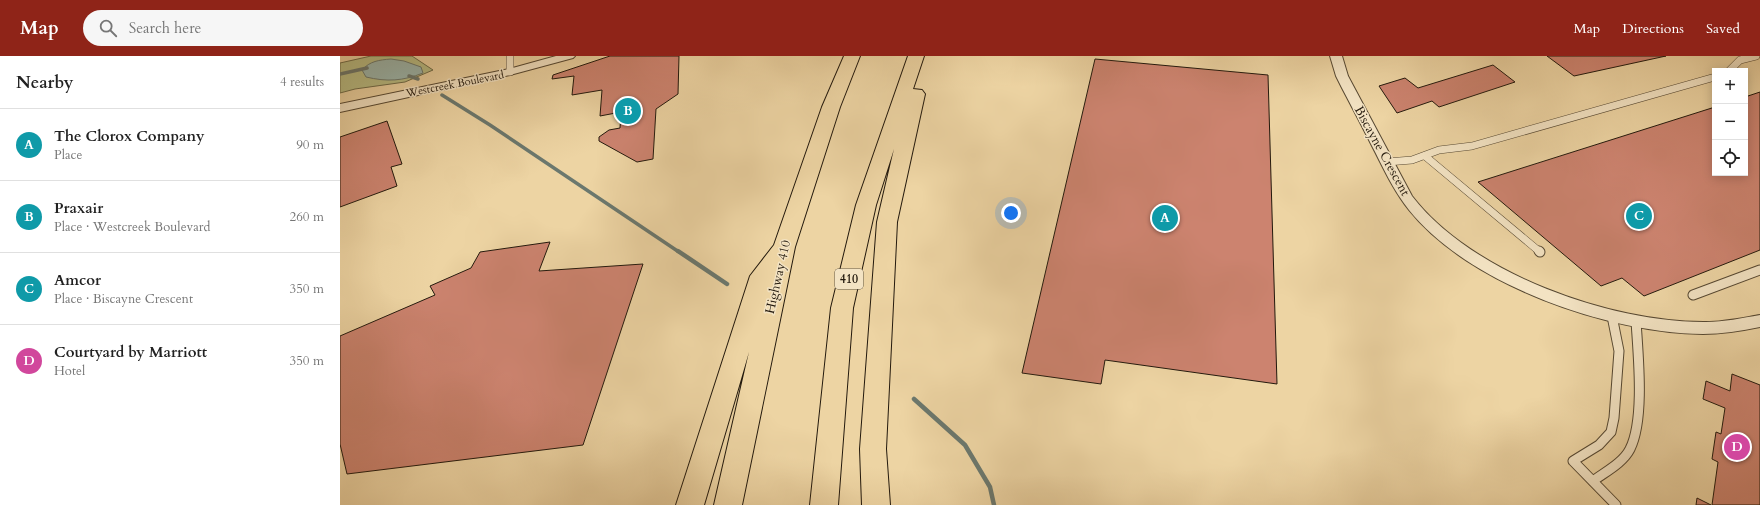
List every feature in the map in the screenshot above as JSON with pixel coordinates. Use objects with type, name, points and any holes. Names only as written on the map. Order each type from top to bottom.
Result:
[{"type":"highway","name":"Highway 410","points":[[728,505],[784,247],[831,107],[852,56]]},
{"type":"highway","points":[[876,505],[873,449],[887,222],[919,79],[914,58]]},
{"type":"highway","name":"410","points":[[824,505],[842,308],[866,205],[914,58]]},
{"type":"highway","points":[[690,505],[761,276],[784,247]]},
{"type":"street","name":"Westcreek Boulevard","points":[[340,108],[510,72],[569,56]]},
{"type":"street","name":"Biscayne Crescent","points":[[1336,56],[1342,76],[1402,190],[1419,213],[1440,233],[1478,260],[1526,286],[1553,297],[1612,316],[1636,321],[1698,329],[1725,327],[1760,321]]},
{"type":"lane","points":[[510,56],[510,72]]},
{"type":"lane","points":[[1732,68],[1740,60],[1756,56]]},
{"type":"lane","points":[[1386,162],[1412,160],[1439,150],[1472,146],[1712,78]]},
{"type":"lane","points":[[1425,156],[1540,252]]},
{"type":"lane","points":[[1693,295],[1760,270]]},
{"type":"lane","points":[[1612,316],[1619,351],[1614,418],[1611,432],[1599,445],[1572,461],[1616,505]]},
{"type":"lane","points":[[1593,481],[1619,461],[1629,450],[1636,436],[1638,356],[1636,321]]},
{"type":"green space","points":[[371,56],[412,56],[433,70],[405,82],[355,89],[340,93],[340,63]]},
{"type":"water","points":[[391,59],[404,61],[421,67],[423,73],[409,78],[381,80],[366,77],[362,70],[375,62]]},
{"type":"building","points":[[610,56],[679,56],[678,94],[656,109],[653,159],[637,162],[599,141],[599,137],[609,130],[620,128],[621,112],[600,116],[602,90],[572,95],[574,76],[552,79],[553,75]]},
{"type":"building","points":[[1547,56],[1666,56],[1574,76]]},
{"type":"building","points":[[1095,59],[1268,75],[1277,384],[1105,360],[1101,384],[1022,373]]},
{"type":"building","points":[[1493,65],[1515,82],[1439,107],[1432,101],[1397,113],[1379,86],[1405,78],[1418,88]]},
{"type":"building","points":[[1760,92],[1760,250],[1644,296],[1622,278],[1601,286],[1478,182],[1712,108],[1712,176],[1748,176],[1748,96]]},
{"type":"building","points":[[387,121],[402,164],[391,167],[397,186],[340,207],[340,137]]},
{"type":"building","points":[[550,242],[539,271],[643,264],[583,445],[347,474],[340,444],[340,336],[435,295],[430,286],[471,268],[480,252]]},
{"type":"building","points":[[1732,374],[1760,385],[1760,505],[1712,505],[1718,462],[1712,459],[1716,432],[1721,434],[1725,408],[1703,399],[1706,381],[1730,391]]},
{"type":"building","points":[[1697,498],[1711,505],[1696,505]]},
{"type":"waterway","points":[[340,74],[367,68]]},
{"type":"waterway","points":[[409,76],[418,79]]},
{"type":"waterway","points":[[442,95],[490,125],[679,252]]},
{"type":"waterway","points":[[678,251],[727,284]]},
{"type":"waterway","points":[[914,399],[965,445],[990,487],[994,505]]},
{"type":"place","name":"Praxair","points":[[628,111]]},
{"type":"place","name":"Amcor","points":[[1639,216]]},
{"type":"place","name":"The Clorox Company","points":[[1165,218]]},
{"type":"place","name":"Courtyard by Marriott","points":[[1737,447]]}]
